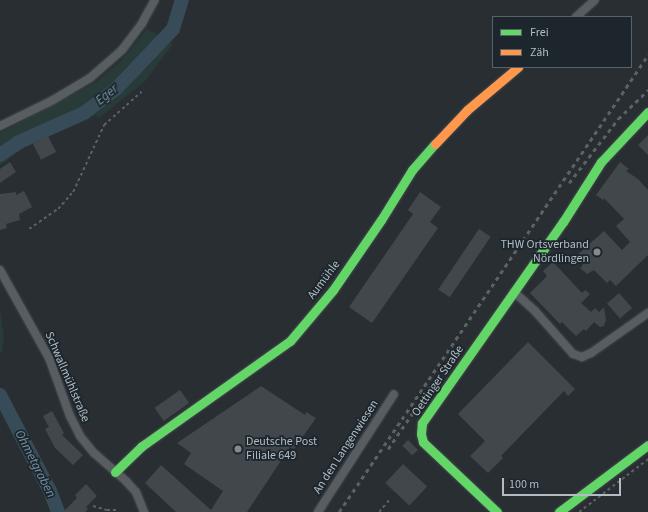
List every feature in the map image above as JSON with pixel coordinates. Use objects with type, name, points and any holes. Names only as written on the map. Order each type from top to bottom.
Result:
[{"type":"street","points":[[0,126],[53,100],[90,78],[122,50],[142,24],[154,0]]},
{"type":"street","points":[[577,16],[595,0]]},
{"type":"street","name":"Aumühle","points":[[115,472],[142,446],[290,341],[333,290],[381,220],[412,170],[424,155],[467,110],[517,68]]},
{"type":"street","name":"Oettinger Straße","points":[[497,512],[423,442],[421,434],[422,423],[514,292],[601,162],[648,112]]},
{"type":"street","name":"Schwallmühlstraße","points":[[0,270],[49,358],[70,416],[80,436],[94,453],[126,481],[136,492],[144,512]]},
{"type":"street","points":[[514,292],[535,310],[573,354],[582,357],[591,353],[648,313]]},
{"type":"street","name":"An den Langenwiesen","points":[[318,512],[394,394]]},
{"type":"street","points":[[559,512],[648,445]]},
{"type":"path","points":[[29,229],[58,209],[73,192],[104,125],[141,92]]},
{"type":"path","points":[[579,512],[648,459]]},
{"type":"path","points":[[379,512],[390,499]]},
{"type":"path","points":[[93,506],[107,510],[117,510]]},
{"type":"green space","points":[[147,29],[173,44],[145,81],[99,118],[96,115],[37,138],[0,165],[0,133],[95,83],[121,61]]},
{"type":"green space","points":[[0,308],[4,337],[2,352],[0,352]]},
{"type":"building","points":[[648,135],[648,155],[638,145]]},
{"type":"building","points":[[48,136],[56,152],[41,160],[33,144]]},
{"type":"building","points":[[10,162],[16,172],[0,183],[0,169]]},
{"type":"building","points":[[620,162],[629,169],[626,171],[638,179],[648,190],[648,255],[616,286],[610,280],[607,283],[594,270],[587,274],[580,268],[583,265],[575,257],[604,231],[622,250],[630,242],[616,226],[624,219],[604,198],[603,200],[596,195]]},
{"type":"building","points":[[24,191],[32,207],[19,214],[20,220],[6,224],[7,228],[0,230],[0,194],[16,192],[16,195]]},
{"type":"building","points":[[420,192],[441,207],[430,222],[438,228],[372,323],[349,307],[413,214],[408,210]]},
{"type":"building","points":[[479,229],[491,237],[450,297],[438,290]]},
{"type":"building","points":[[553,262],[582,293],[585,290],[590,294],[581,303],[591,312],[595,308],[599,312],[604,307],[606,320],[604,326],[600,327],[594,322],[586,331],[584,329],[576,336],[562,322],[560,324],[530,293],[547,276],[543,271]]},
{"type":"building","points":[[619,293],[632,308],[620,319],[607,303]]},
{"type":"building","points":[[528,342],[575,389],[568,396],[564,391],[501,456],[503,458],[488,473],[470,456],[485,441],[458,414]]},
{"type":"building","points":[[261,386],[305,415],[306,412],[316,418],[294,449],[290,447],[247,512],[176,512],[145,483],[161,465],[211,510],[223,491],[184,464],[191,453],[177,443]]},
{"type":"building","points":[[180,390],[189,403],[164,421],[155,408]]},
{"type":"building","points":[[52,411],[64,433],[62,435],[83,455],[73,465],[55,448],[45,429],[49,427],[43,416]]},
{"type":"building","points":[[408,440],[418,450],[412,456],[402,446]]},
{"type":"building","points":[[403,464],[427,487],[409,506],[385,483]]},
{"type":"building","points":[[86,484],[97,496],[86,507],[88,509],[85,512],[63,512],[77,498],[75,495]]},
{"type":"waterway","name":"Eger","points":[[0,155],[19,142],[84,113],[115,90],[173,29],[182,0]]},
{"type":"waterway","name":"Ohmetgraben","points":[[0,395],[50,491],[58,512]]},
{"type":"railway","points":[[339,512],[648,55]]},
{"type":"railway","points":[[569,183],[618,119],[648,90]]},
{"type":"railway","points":[[388,449],[452,355]]},
{"type":"traffic: fast","points":[[497,512],[423,442],[421,434],[422,423],[563,222],[601,162],[648,112]]},
{"type":"traffic: fast","points":[[115,472],[142,446],[290,341],[333,290],[381,220],[412,170],[435,144]]},
{"type":"traffic: fast","points":[[559,512],[648,445]]},
{"type":"traffic: slow","points":[[435,144],[467,110],[517,68]]},
{"type":"place","name":"THW Ortsverband Nördlingen","points":[[597,252]]},
{"type":"place","name":"Deutsche Post Filiale 649","points":[[238,449]]}]
